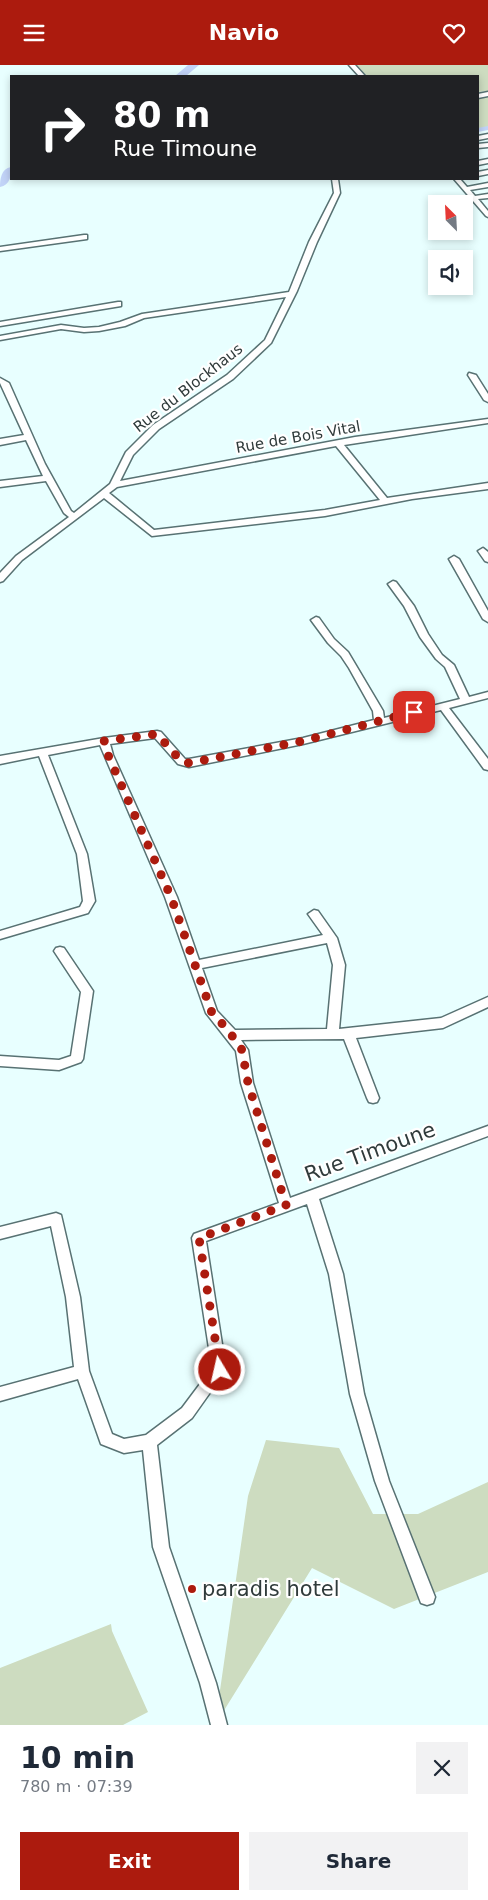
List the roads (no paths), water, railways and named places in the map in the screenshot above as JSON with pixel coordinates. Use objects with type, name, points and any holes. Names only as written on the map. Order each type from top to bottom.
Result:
[{"type":"street","points":[[352,65],[361,75]]},
{"type":"street","name":"Rue du Blockhaus","points":[[0,579],[19,559],[114,485],[128,454],[156,427],[230,377],[268,341],[292,294],[313,242],[337,193],[335,180]]},
{"type":"street","points":[[458,180],[470,195]]},
{"type":"street","points":[[465,189],[488,185]]},
{"type":"street","points":[[473,198],[488,196]]},
{"type":"street","points":[[473,198],[484,206],[488,215]]},
{"type":"street","points":[[0,249],[84,237]]},
{"type":"street","points":[[0,338],[54,328],[99,329],[122,324],[142,316],[292,294]]},
{"type":"street","points":[[0,324],[118,304]]},
{"type":"street","points":[[472,375],[488,400]]},
{"type":"street","points":[[0,380],[6,383],[29,437],[68,513],[75,517]]},
{"type":"street","name":"Rue de Bois Vital","points":[[114,485],[338,443],[488,421]]},
{"type":"street","points":[[0,442],[29,437]]},
{"type":"street","points":[[338,443],[386,501]]},
{"type":"street","points":[[0,484],[49,478]]},
{"type":"street","points":[[104,493],[152,533],[271,521],[488,486]]},
{"type":"street","points":[[454,559],[488,619]]},
{"type":"street","points":[[393,584],[409,606],[423,635],[439,657],[450,665],[465,699]]},
{"type":"street","points":[[316,620],[331,641],[345,654],[354,668],[358,679],[378,711],[379,722]]},
{"type":"street","points":[[0,760],[104,741],[157,734],[182,762],[189,763],[303,741],[465,699],[488,695]]},
{"type":"street","points":[[442,705],[488,766]]},
{"type":"street","points":[[104,741],[108,755],[171,897],[212,1013],[232,1035],[242,1050],[248,1083],[286,1205]]},
{"type":"street","points":[[0,935],[84,910],[89,901],[82,854],[42,752]]},
{"type":"street","points":[[314,914],[331,938],[339,965],[333,1034]]},
{"type":"street","points":[[195,965],[331,938]]},
{"type":"street","points":[[0,1061],[59,1065],[77,1059],[87,991],[60,951]]},
{"type":"street","points":[[232,1035],[348,1034],[443,1023],[488,1002]]},
{"type":"street","points":[[348,1034],[373,1098]]},
{"type":"street","name":"Rue Timoune","points":[[149,1443],[187,1413],[220,1370],[199,1238],[488,1131]]},
{"type":"street","points":[[311,1196],[336,1273],[357,1394],[382,1481],[427,1597]]},
{"type":"street","points":[[0,1233],[56,1219],[73,1297],[82,1371],[106,1439],[124,1445],[149,1443],[161,1547],[208,1683],[219,1725]]},
{"type":"street","points":[[0,1395],[82,1371]]},
{"type":"waterway","points":[[181,75],[194,65]]},
{"type":"waterway","points":[[479,130],[488,128]]},
{"type":"waterway","points":[[0,184],[10,171]]},
{"type":"place","name":"paradis hotel","points":[[192,1589]]}]
